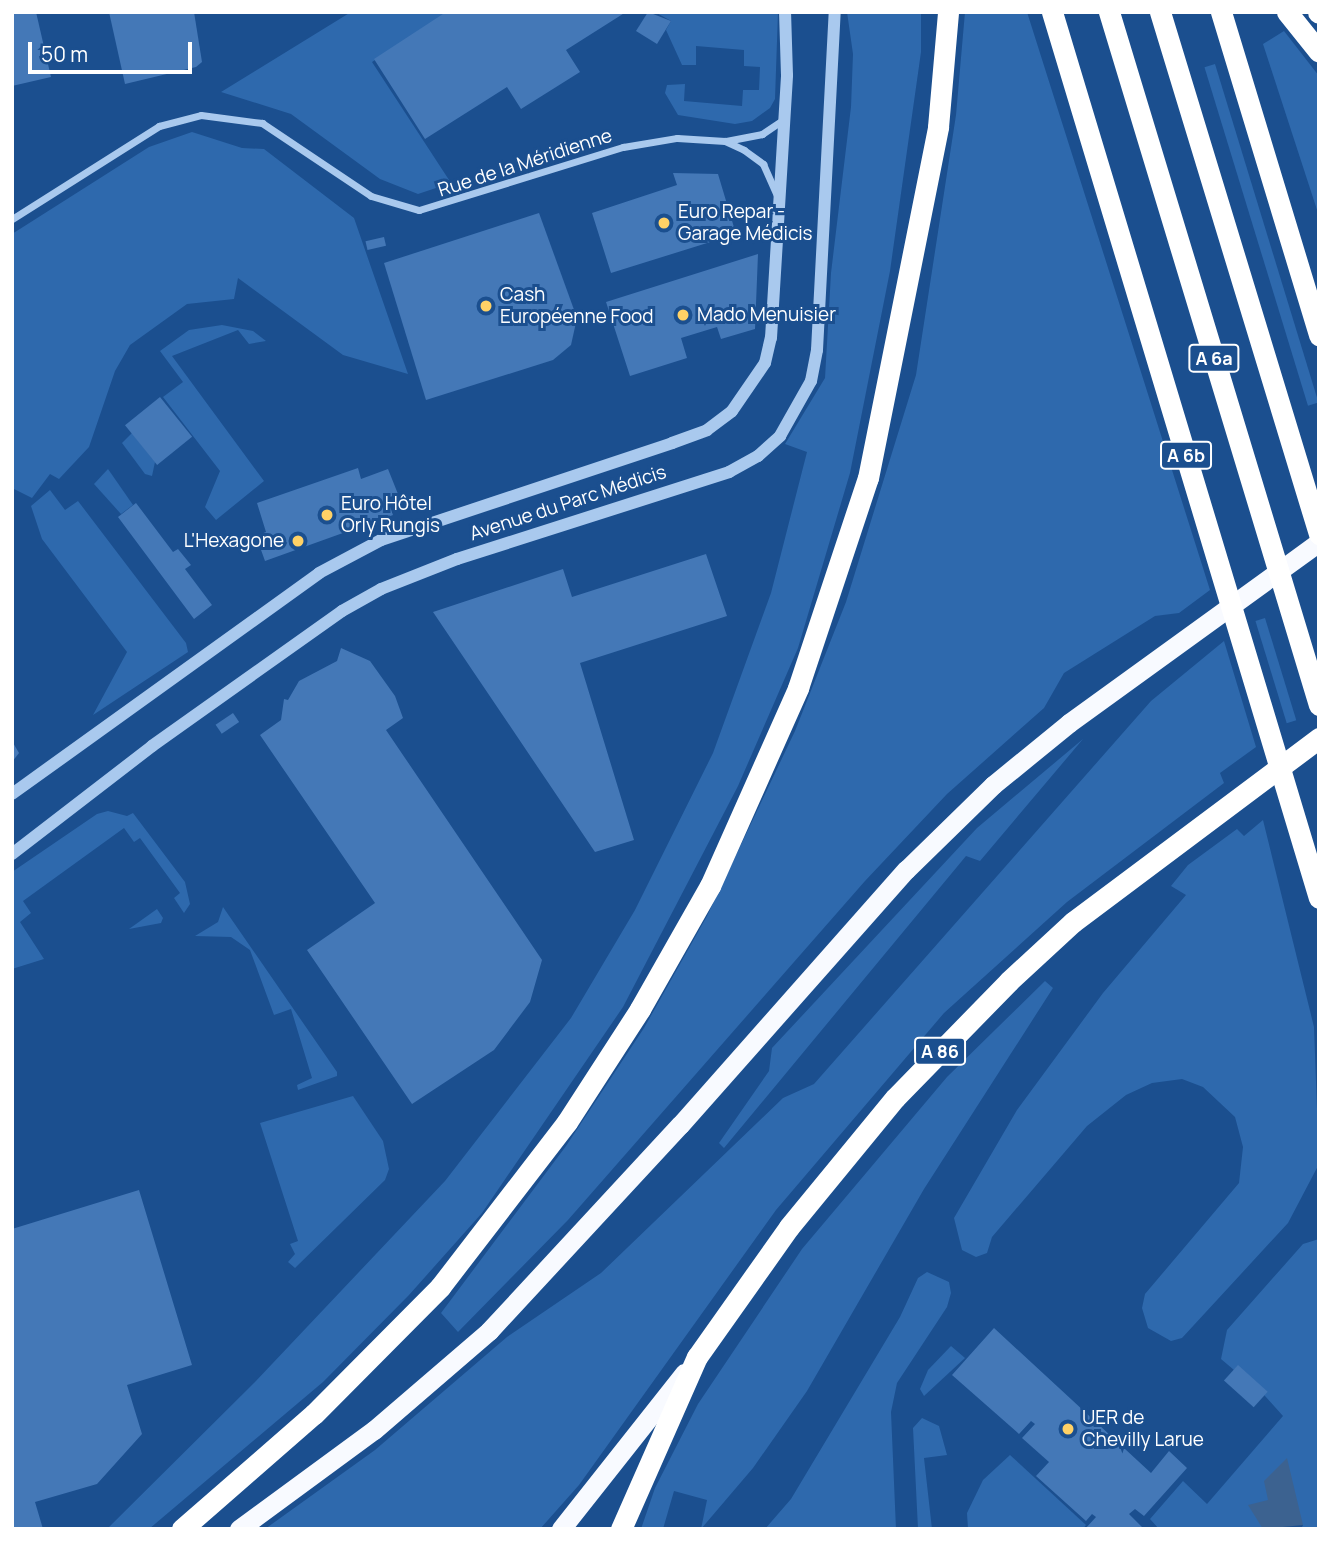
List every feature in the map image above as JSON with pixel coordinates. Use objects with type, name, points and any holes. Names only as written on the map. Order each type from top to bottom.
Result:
[{"type":"highway","points":[[183,1529],[314,1414],[440,1287],[568,1122],[640,1009],[709,886],[799,688],[868,478],[938,127],[948,12]]},
{"type":"highway","name":"A 6b","points":[[1052,12],[1319,898]]},
{"type":"highway","name":"A 6a","points":[[1109,12],[1319,705]]},
{"type":"highway","name":"A 6a","points":[[1160,12],[1319,534]]},
{"type":"highway","points":[[1220,12],[1319,335]]},
{"type":"highway","points":[[1287,12],[1319,52]]},
{"type":"highway","points":[[239,1529],[374,1430],[489,1331],[941,834],[1038,747],[1319,542]]},
{"type":"highway","name":"A 86","points":[[561,1529],[697,1357],[805,1206],[895,1098],[950,1040],[1073,922],[1319,738]]},
{"type":"highway","points":[[621,1529],[697,1357]]},
{"type":"street","name":"Avenue du Parc Médicis","points":[[12,794],[319,573],[381,540],[708,430],[732,411],[765,363],[771,338],[789,42],[785,12]]},
{"type":"street","name":"Avenue du Parc Médicis","points":[[12,854],[152,746],[342,611],[381,589],[457,559],[729,472],[758,456],[780,436],[811,381],[817,349],[835,12]]},
{"type":"street","name":"Rue de la Méridienne","points":[[12,219],[159,126],[201,115],[262,123],[371,196],[419,210],[624,147],[677,138],[725,141],[763,164],[778,198]]},
{"type":"street","points":[[725,141],[762,134],[784,119]]},
{"type":"shaded area","points":[[351,12],[448,12],[372,62],[451,183],[418,194],[380,179],[291,114],[221,92]]},
{"type":"shaded area","points":[[655,12],[778,12],[775,99],[770,108],[752,121],[735,124],[678,115],[665,93],[667,85],[685,84],[684,101],[742,106],[743,90],[759,90],[760,67],[744,66],[744,50],[696,46],[696,65],[682,65],[666,30],[671,21]]},
{"type":"shaded area","points":[[847,12],[921,12],[921,52],[890,271],[850,473],[798,648],[738,786],[623,1007],[482,1213],[409,1295],[323,1382],[149,1529],[107,1529],[255,1382],[445,1181],[571,1018],[635,910],[713,753],[771,593],[807,452],[785,444],[825,378],[831,273],[851,107],[853,54]]},
{"type":"shaded area","points":[[965,12],[1027,12],[1210,590],[1179,613],[1155,616],[1064,673],[1044,708],[947,794],[865,881],[568,1220],[458,1332],[441,1313],[566,1146],[644,1028],[707,916],[795,731],[846,602],[916,375],[956,115]]},
{"type":"shaded area","points":[[1284,31],[1319,76],[1319,216],[1263,44]]},
{"type":"shaded area","points":[[1215,64],[1318,403],[1308,406],[1204,67]]},
{"type":"shaded area","points":[[192,132],[242,148],[264,149],[354,218],[408,374],[343,355],[238,278],[234,299],[187,304],[130,345],[115,371],[89,447],[59,479],[50,474],[32,498],[12,488],[12,234],[149,147]]},
{"type":"shaded area","points":[[222,325],[253,331],[266,341],[249,344],[238,330],[172,356],[264,481],[216,520],[205,507],[220,471],[163,397],[183,382],[160,351],[189,330]]},
{"type":"shaded area","points":[[132,433],[155,462],[152,476],[145,474],[122,443]]},
{"type":"shaded area","points":[[108,469],[133,505],[121,514],[94,484]]},
{"type":"shaded area","points":[[50,490],[65,510],[78,501],[186,643],[188,652],[93,715],[127,652],[42,539],[31,506]]},
{"type":"shaded area","points":[[1265,618],[1296,720],[1287,723],[1255,621]]},
{"type":"shaded area","points":[[1224,641],[1256,747],[1220,773],[1224,783],[1067,902],[944,1013],[776,1210],[579,1485],[540,1529],[265,1529],[375,1450],[507,1337],[601,1273],[783,1098],[814,1084],[1151,701]]},
{"type":"shaded area","points":[[1083,739],[980,861],[966,856],[724,1148],[719,1143],[769,1071],[772,1048],[977,828]]},
{"type":"shaded area","points":[[108,811],[127,816],[133,813],[185,882],[190,904],[184,913],[174,898],[180,893],[140,838],[134,842],[124,828],[23,901],[31,913],[20,922],[44,959],[12,969],[12,872],[97,814]]},
{"type":"shaded area","points":[[1263,820],[1314,1027],[1319,1164],[1288,1223],[1182,1338],[1171,1341],[1148,1328],[1142,1308],[1145,1294],[1239,1183],[1243,1147],[1235,1117],[1203,1087],[1182,1079],[1152,1083],[1126,1095],[1087,1126],[992,1237],[987,1253],[976,1257],[962,1250],[954,1218],[1017,1110],[1103,993],[1186,895],[1171,886],[1188,865],[1237,829],[1244,836]]},
{"type":"shaded area","points":[[223,907],[337,1072],[337,1076],[298,1090],[297,1085],[312,1078],[291,1009],[274,1015],[250,950],[231,937],[195,936],[218,922]]},
{"type":"shaded area","points":[[157,909],[163,918],[161,923],[129,929]]},
{"type":"shaded area","points":[[1045,981],[1053,988],[924,1189],[807,1391],[753,1468],[701,1529],[707,1500],[674,1491],[663,1529],[641,1529],[655,1488],[698,1404],[802,1249],[947,1077]]},
{"type":"shaded area","points":[[353,1096],[383,1141],[389,1169],[385,1180],[295,1268],[288,1262],[295,1254],[290,1244],[298,1241],[260,1123]]},
{"type":"shaded area","points":[[1319,1239],[1319,1529],[1301,1529],[1303,1525],[1268,1500],[1263,1529],[1159,1529],[1150,1519],[1183,1481],[1207,1504],[1283,1416],[1238,1366],[1234,1370],[1221,1359],[1227,1330],[1303,1244]]},
{"type":"shaded area","points":[[927,1272],[949,1282],[951,1293],[947,1307],[897,1383],[891,1412],[896,1529],[765,1529],[791,1499],[900,1317],[918,1278]]},
{"type":"shaded area","points":[[951,1346],[965,1358],[924,1396],[920,1389],[928,1370]]},
{"type":"shaded area","points":[[922,1418],[939,1426],[947,1455],[924,1458],[932,1529],[918,1529],[913,1428]]},
{"type":"shaded area","points":[[1010,1455],[1086,1525],[1083,1529],[968,1529],[967,1513],[983,1480]]},
{"type":"shaded area","points":[[1287,1458],[1303,1525],[1263,1529],[1248,1505],[1268,1500],[1264,1481]]},
{"type":"building","points":[[12,12],[36,12],[51,77],[12,86]]},
{"type":"building","points":[[109,12],[194,12],[202,62],[196,67],[125,84]]},
{"type":"building","points":[[446,12],[626,12],[566,50],[580,72],[521,109],[507,87],[425,139],[374,59]]},
{"type":"building","points":[[648,12],[671,21],[657,44],[636,31]]},
{"type":"building","name":"Euro Repar - Garage Médicis","points":[[673,173],[718,174],[736,234],[611,273],[592,213],[677,185]]},
{"type":"building","name":"Cash Européenne Food","points":[[539,213],[577,318],[571,345],[553,360],[426,400],[384,263]]},
{"type":"building","points":[[384,237],[386,246],[368,250],[365,241]]},
{"type":"building","name":"Mado Menuisier","points":[[758,254],[755,329],[721,339],[717,327],[681,338],[687,358],[630,376],[606,302]]},
{"type":"building","points":[[160,397],[192,437],[157,465],[125,425]]},
{"type":"building","name":"Euro Hôtel Orly Rungis","points":[[358,468],[361,479],[388,469],[398,494],[387,498],[393,515],[265,561],[256,536],[266,532],[257,503]]},
{"type":"building","points":[[136,503],[173,552],[178,549],[191,565],[185,569],[212,605],[194,619],[118,517]]},
{"type":"building","points":[[706,554],[727,616],[580,663],[634,840],[595,852],[433,612],[563,569],[572,597]]},
{"type":"building","points":[[341,648],[370,661],[395,696],[403,718],[386,730],[542,960],[530,1002],[494,1050],[412,1104],[307,950],[375,903],[260,735],[281,720],[284,699],[288,700],[299,681],[337,661]]},
{"type":"building","points":[[233,713],[239,722],[222,734],[216,725]]},
{"type":"building","points":[[12,741],[19,753],[12,762]]},
{"type":"building","points":[[139,1190],[192,1365],[127,1385],[142,1434],[97,1484],[35,1502],[43,1529],[12,1529],[12,1229]]},
{"type":"building","name":"UER de Chevilly Larue","points":[[994,1328],[1151,1473],[1169,1451],[1187,1468],[1144,1516],[1135,1509],[1129,1514],[1144,1529],[1085,1529],[1096,1517],[1092,1514],[1086,1521],[1036,1476],[1049,1462],[1022,1438],[1035,1424],[1031,1421],[1019,1434],[952,1375]]},
{"type":"building","points":[[1238,1365],[1268,1392],[1254,1407],[1224,1381]]},
{"type":"place","name":"Euro Repar - Garage Médicis","points":[[664,223]]},
{"type":"place","name":"Cash Européenne Food","points":[[486,306]]},
{"type":"place","name":"Mado Menuisier","points":[[683,315]]},
{"type":"place","name":"Euro Hôtel Orly Rungis","points":[[327,515]]},
{"type":"place","name":"L'Hexagone","points":[[298,541]]},
{"type":"place","name":"UER de Chevilly Larue","points":[[1068,1429]]}]
